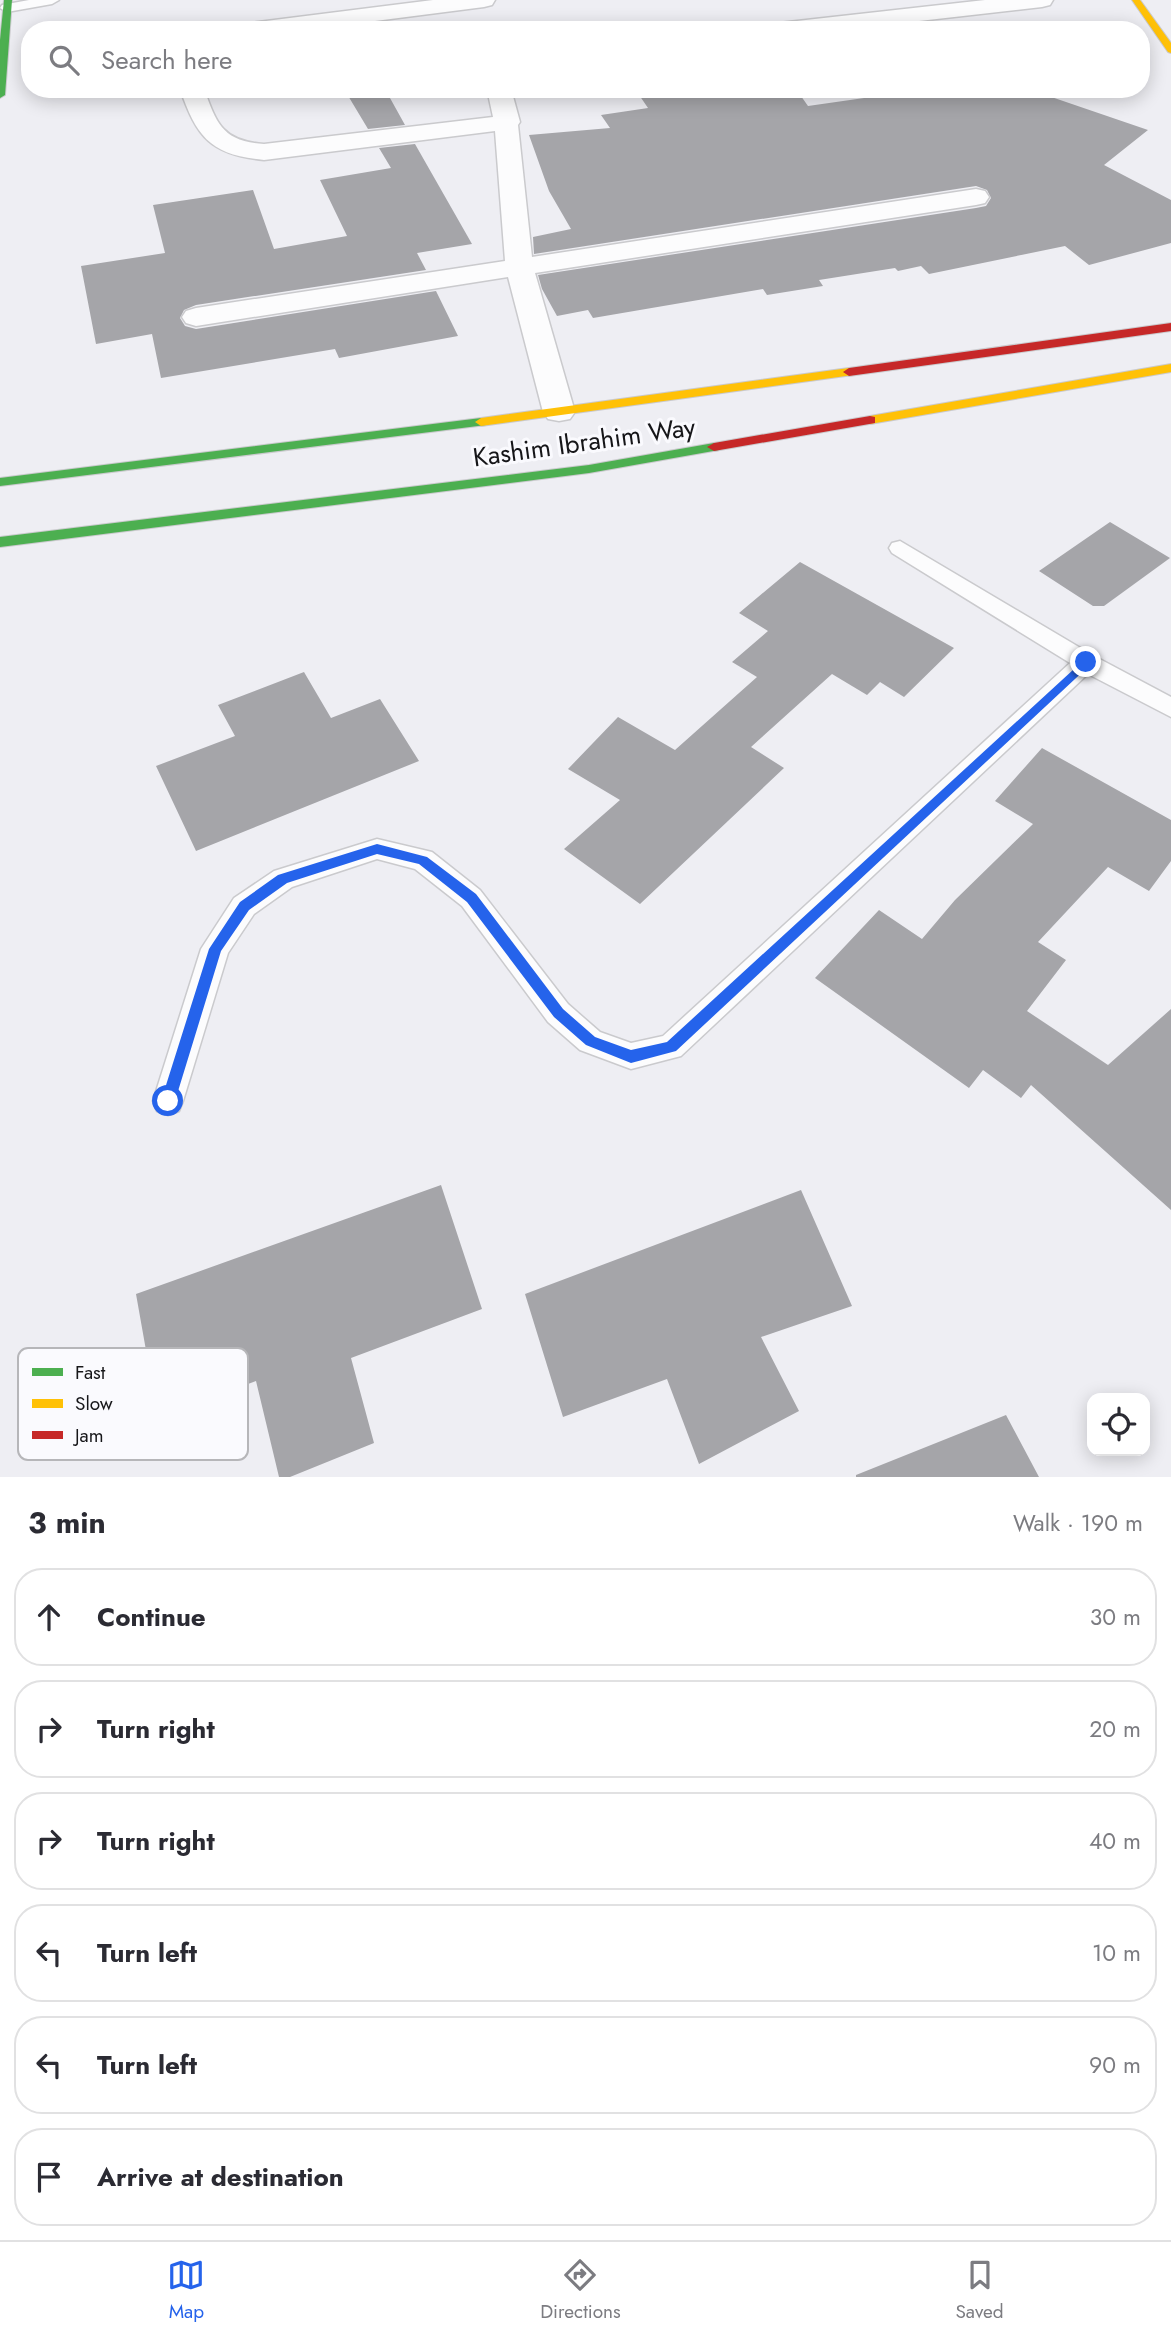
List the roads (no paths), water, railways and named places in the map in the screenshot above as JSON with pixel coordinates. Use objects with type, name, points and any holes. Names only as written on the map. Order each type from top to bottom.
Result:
[{"type":"main road","points":[[1136,0],[1171,51]]},
{"type":"main road","points":[[0,95],[8,4]]},
{"type":"main road","name":"Kashim Ibrahim Way","points":[[0,482],[559,412],[1166,327]]},
{"type":"main road","name":"Kashim Ibrahim Way","points":[[0,542],[589,469],[1171,368]]},
{"type":"main road","points":[[1127,375],[1171,376]]},
{"type":"street","points":[[817,0],[836,21]]},
{"type":"street","points":[[880,21],[1042,0]]},
{"type":"street","points":[[341,21],[472,8]]},
{"type":"street","points":[[195,98],[205,126],[224,144],[239,151],[264,152],[508,122]]},
{"type":"street","points":[[501,98],[508,122],[511,195],[520,268],[559,412]]},
{"type":"street","points":[[196,317],[976,197]]},
{"type":"lane","points":[[8,4],[52,0]]},
{"type":"lane","points":[[900,548],[1086,662],[1171,708]]},
{"type":"lane","points":[[168,1101],[215,949],[244,906],[283,879],[377,849],[423,860],[471,898],[558,1013],[590,1041],[631,1056],[671,1047],[1086,662]]}]
